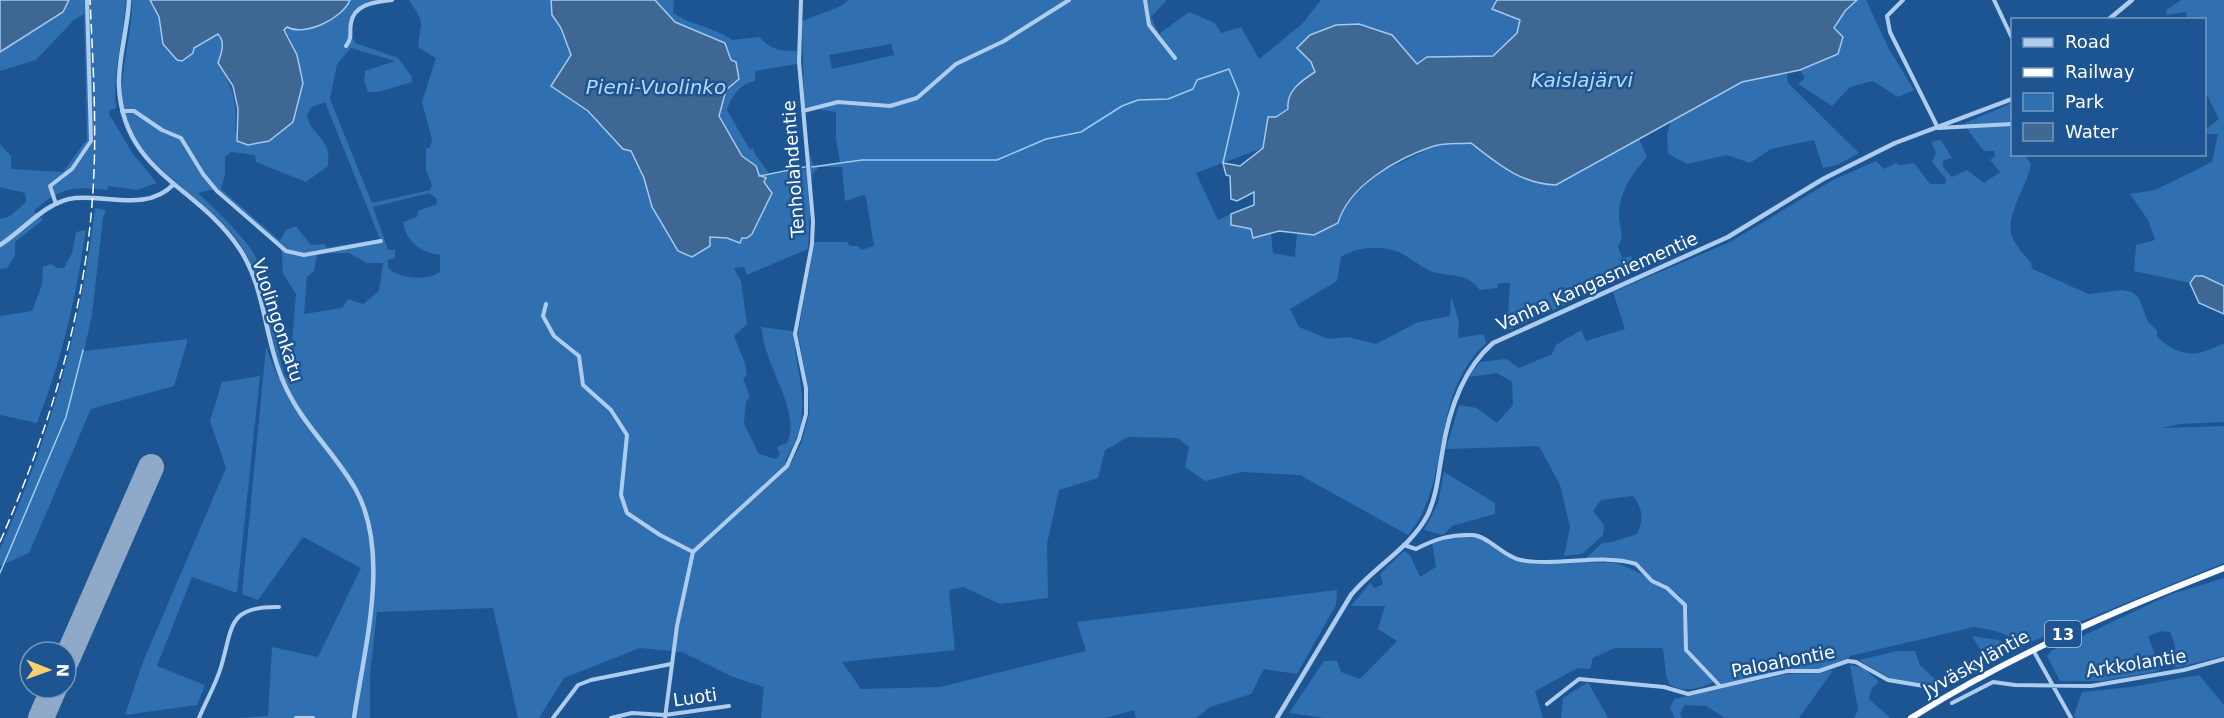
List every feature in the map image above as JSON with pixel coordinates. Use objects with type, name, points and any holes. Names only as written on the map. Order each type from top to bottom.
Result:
[{"type":"highway","name":"Jyväskyläntie","points":[[1911,718],[1984,674],[2032,649],[2111,612],[2224,568]]},
{"type":"street","points":[[56,204],[50,186],[72,169],[91,141],[87,0]]},
{"type":"street","name":"Vuolingonkatu","points":[[129,0],[119,83],[121,111],[128,131],[148,162],[216,220],[244,256],[259,293],[270,344],[287,392],[356,489],[370,523],[374,544],[374,572],[354,718]]},
{"type":"street","points":[[346,46],[352,36],[351,23],[356,13],[374,1],[392,0]]},
{"type":"street","name":"Tenholahdentie","points":[[693,552],[787,466],[799,439],[806,414],[806,388],[795,334],[812,244],[813,221],[799,62],[801,0]]},
{"type":"street","points":[[802,111],[838,102],[890,106],[917,98],[956,64],[1004,41],[1069,0]]},
{"type":"street","points":[[1145,0],[1149,25],[1175,58]]},
{"type":"street","points":[[1903,0],[1887,16],[1890,32],[1938,128],[2011,124]]},
{"type":"street","points":[[1994,0],[2011,34]]},
{"type":"street","points":[[2110,18],[2132,0]]},
{"type":"street","name":"Vanha Kangasniementie","points":[[1277,718],[1351,595],[1366,577],[1419,529],[1432,506],[1444,442],[1464,379],[1473,362],[1492,343],[1728,237],[1822,179],[1895,143],[2011,100]]},
{"type":"street","points":[[121,111],[134,111],[162,130],[181,138],[202,174],[217,191],[286,251],[304,255],[381,241]]},
{"type":"street","points":[[0,244],[56,204],[76,198],[141,200],[162,194],[174,184]]},
{"type":"street","points":[[546,304],[543,316],[554,336],[579,356],[583,385],[611,410],[627,435],[621,495],[627,513],[660,535],[693,552],[671,664],[665,716]]},
{"type":"street","points":[[1404,545],[1416,549],[1441,537],[1472,535],[1484,538],[1498,550],[1524,561],[1578,559],[1636,564],[1653,581],[1682,599],[1687,610],[1686,650],[1720,687]]},
{"type":"street","points":[[199,718],[221,668],[229,629],[236,618],[248,609],[279,607]]},
{"type":"street","points":[[2032,649],[2071,718]]},
{"type":"street","name":"Arkkolantie","points":[[1952,703],[1993,682],[2091,686],[2184,670],[2224,659]]},
{"type":"street","name":"Paloahontie","points":[[1547,704],[1579,679],[1664,687],[1684,694],[1787,671],[1819,671],[1848,661],[1864,665],[1888,680],[1930,687],[1949,680],[1968,667],[1978,667],[1984,674]]},
{"type":"street","points":[[553,718],[578,685],[591,680],[671,664]]},
{"type":"street","name":"Luoti","points":[[611,718],[632,713],[665,716],[729,706]]},
{"type":"street","points":[[296,718],[313,718]]},
{"type":"green space","points":[[69,0],[126,0],[117,67],[116,108],[110,110],[109,114],[133,154],[157,183],[137,190],[108,186],[107,190],[85,188],[68,190],[52,197],[34,211],[43,220],[15,242],[15,256],[7,268],[0,269],[0,219],[10,216],[26,202],[25,193],[0,187],[0,144],[11,156],[11,169],[63,172],[87,139],[84,14],[74,20],[36,60],[0,71],[0,52],[63,12]]},
{"type":"green space","points":[[132,0],[150,0],[159,17],[163,44],[194,49],[218,34],[222,44],[218,63],[233,96],[236,112],[235,132],[269,141],[293,122],[291,39],[284,31],[287,27],[332,18],[346,8],[350,0],[377,0],[364,6],[355,16],[352,28],[355,43],[398,58],[412,77],[412,82],[378,92],[368,92],[364,81],[365,71],[395,61],[351,48],[337,64],[330,99],[372,203],[430,190],[432,185],[426,170],[426,148],[430,148],[432,139],[422,102],[436,58],[419,48],[421,23],[409,0],[551,0],[552,15],[561,28],[571,55],[551,86],[588,111],[623,149],[631,151],[644,178],[652,207],[710,237],[727,238],[740,242],[742,238],[747,238],[752,234],[772,194],[759,176],[807,169],[810,211],[808,249],[747,275],[744,267],[734,268],[741,281],[747,324],[734,336],[745,363],[747,375],[743,378],[750,397],[746,401],[744,424],[759,454],[776,459],[780,454],[777,447],[787,443],[790,417],[768,357],[762,329],[759,327],[793,331],[802,411],[800,426],[785,461],[791,463],[801,444],[809,414],[808,388],[798,334],[814,242],[847,242],[850,246],[858,246],[861,250],[874,246],[866,198],[864,195],[845,201],[842,167],[819,167],[813,173],[812,182],[809,153],[814,166],[840,162],[836,139],[836,112],[804,107],[802,21],[839,7],[849,0],[1167,0],[1151,17],[1159,34],[1189,12],[1215,23],[1221,33],[1241,27],[1259,59],[1302,24],[1321,0],[1497,0],[1492,9],[1520,20],[1517,33],[1493,56],[1427,57],[1417,65],[1392,35],[1311,62],[1315,72],[1297,87],[1288,109],[1276,117],[1268,117],[1263,148],[1196,173],[1218,220],[1231,214],[1231,225],[1251,230],[1253,238],[1271,233],[1273,253],[1295,257],[1297,233],[1314,235],[1342,210],[1374,175],[1435,146],[1471,143],[1511,173],[1556,185],[1639,139],[1647,157],[1632,176],[1621,198],[1619,215],[1621,235],[1618,247],[1622,258],[1631,256],[1636,270],[1581,293],[1582,297],[1507,331],[1510,283],[1499,283],[1497,288],[1480,290],[1469,280],[1433,272],[1396,251],[1367,248],[1353,251],[1341,257],[1337,281],[1290,309],[1299,327],[1328,339],[1348,337],[1376,344],[1418,322],[1450,316],[1451,296],[1459,322],[1458,338],[1484,334],[1486,343],[1468,364],[1456,388],[1431,489],[1422,513],[1408,535],[1300,475],[1242,472],[1205,481],[1185,467],[1189,447],[1178,438],[1128,437],[1105,450],[1098,478],[1059,490],[1047,544],[1048,598],[1000,604],[963,587],[949,590],[955,650],[842,662],[861,689],[940,687],[1086,651],[1077,622],[1337,590],[1336,605],[1297,674],[1264,669],[1251,694],[1210,707],[1196,718],[1136,718],[1134,710],[1106,718],[761,718],[764,687],[733,677],[682,652],[640,648],[564,678],[539,718],[518,718],[493,608],[377,612],[370,675],[370,718],[234,718],[268,716],[272,647],[318,657],[361,568],[303,537],[258,600],[242,594],[266,347],[278,378],[284,378],[261,290],[238,241],[210,210],[144,151],[132,135],[125,117],[122,88]],"holes":[[[891,44],[894,55],[832,69],[829,55]],[[325,102],[380,239],[327,248],[325,244],[311,245],[296,226],[286,230],[280,241],[221,189],[225,175],[225,157],[231,152],[255,155],[256,162],[306,182],[328,166],[327,148],[312,128],[307,115],[312,107]],[[218,191],[278,243],[282,253],[283,274],[296,294],[289,378],[286,378],[281,363],[267,292],[257,260],[250,248],[198,193]],[[429,193],[436,198],[437,204],[418,211],[417,217],[403,222],[411,241],[427,252],[440,255],[440,272],[428,277],[414,278],[400,275],[388,268],[388,260],[395,258],[395,250],[388,250],[373,207]],[[330,253],[349,253],[367,263],[383,263],[379,291],[363,304],[348,299],[342,308],[304,314],[307,277],[314,271],[317,255]]]},
{"type":"green space","points":[[655,0],[674,0],[673,13],[732,40],[760,37],[768,45],[777,49],[797,51],[797,64],[755,71],[755,81],[737,91],[727,110],[750,150],[753,148],[769,173],[758,175],[756,166],[742,156],[719,116],[731,60],[725,44],[675,22]]},
{"type":"green space","points":[[1857,0],[1866,0],[1889,49],[1914,90],[1898,97],[1873,81],[1850,87],[1832,106],[1798,84],[1805,78],[1800,70],[1838,54],[1837,24]]},
{"type":"green space","points":[[2181,0],[2224,0],[2224,286],[2203,276],[2195,276],[2190,283],[2134,271],[2136,245],[2155,240],[2148,220],[2130,194],[2155,190],[2212,162],[2218,134],[2208,134],[2206,131],[2219,119],[2206,93],[2206,18],[2187,18],[2186,12],[2167,15],[2166,10]]},
{"type":"green space","points":[[1787,73],[1788,83],[1859,153],[1837,165],[1823,168],[1814,140],[1771,149],[1750,163],[1727,155],[1687,164],[1668,154],[1667,134],[1671,121],[1742,82]]},
{"type":"green space","points":[[2011,103],[2011,156],[2025,156],[2031,164],[2012,216],[2011,232],[2017,245],[2032,264],[2031,268],[2088,294],[2123,290],[2132,292],[2139,298],[2148,322],[2157,330],[2157,337],[2174,349],[2189,354],[2205,351],[2224,343],[2224,422],[2180,424],[2162,428],[2224,426],[2224,563],[2026,644],[1996,631],[1974,627],[1850,656],[1848,659],[1819,669],[1787,669],[1720,685],[1687,650],[1688,610],[1682,598],[1669,587],[1653,580],[1637,563],[1586,558],[1602,543],[1637,534],[1641,514],[1633,496],[1601,500],[1593,511],[1604,525],[1603,535],[1582,554],[1564,556],[1570,527],[1560,485],[1539,446],[1446,449],[1459,405],[1477,408],[1497,423],[1513,405],[1512,382],[1497,373],[1469,377],[1480,362],[1506,359],[1519,368],[1552,354],[1556,345],[1581,330],[1586,341],[1625,329],[1613,292],[1730,242],[1833,180],[1876,161],[1884,169],[1896,163],[1899,165],[1914,163],[1930,184],[1945,184],[1946,179],[1932,162],[1936,152],[1931,142],[1941,140],[1952,158],[1943,161],[1943,167],[1952,177],[1967,170],[1984,183],[2000,172],[1990,160],[1995,156],[1994,151],[1984,151],[1965,123]]},
{"type":"green space","points":[[95,208],[106,210],[103,218],[92,315],[84,351],[187,339],[187,343],[174,386],[91,409],[29,553],[0,566],[0,549],[34,465],[61,382],[81,297]]},
{"type":"green space","points":[[86,230],[67,328],[54,376],[37,423],[0,415],[0,316],[32,311],[42,285],[43,267],[51,264],[57,268],[64,268],[72,253],[76,232]]},
{"type":"green space","points":[[260,376],[237,593],[192,577],[157,666],[205,685],[197,705],[125,715],[143,662],[226,468],[210,421],[222,382]]},
{"type":"green space","points":[[1444,472],[1495,503],[1495,514],[1452,526],[1443,535],[1424,530],[1438,503]]},
{"type":"green space","points":[[1472,536],[1483,539],[1498,551],[1517,560],[1616,563],[1652,580],[1684,605],[1687,654],[1714,682],[1692,689],[1670,685],[1666,676],[1663,648],[1615,648],[1593,658],[1590,669],[1578,668],[1535,691],[1543,718],[1325,718],[1289,713],[1324,661],[1337,661],[1341,672],[1360,679],[1397,641],[1378,629],[1385,606],[1351,606],[1370,583],[1375,588],[1383,584],[1380,574],[1404,551],[1410,555],[1420,577],[1436,567],[1432,542],[1442,538]]},
{"type":"green space","points":[[2224,578],[2224,656],[2175,668],[2175,645],[2170,632],[2161,631],[2148,636],[2160,669],[2154,672],[2102,681],[2060,681],[2047,656],[2051,651],[2171,594]]},
{"type":"green space","points":[[1972,636],[1998,640],[2019,649],[1988,662]]},
{"type":"green space","points":[[1897,651],[1915,651],[1920,665],[1937,681],[1931,684],[1893,680],[1859,660]]},
{"type":"green space","points":[[1850,665],[1864,668],[1879,682],[1872,688],[1869,699],[1890,718],[1854,718],[1858,710]]},
{"type":"green space","points":[[1831,670],[1832,672],[1799,718],[1725,718],[1706,706],[1685,705],[1680,714],[1682,718],[1675,718],[1670,708],[1674,699],[1787,674],[1820,673]]},
{"type":"green space","points":[[2199,675],[2224,705],[2224,718],[2076,718],[2074,715],[2082,692],[2131,687]]},
{"type":"green space","points":[[1588,682],[1608,718],[1561,718],[1563,698]]},
{"type":"water","points":[[0,0],[69,0],[63,12],[0,52]]},
{"type":"water","points":[[150,0],[350,0],[340,13],[323,24],[303,30],[287,27],[284,30],[297,55],[303,83],[293,122],[269,141],[248,145],[237,141],[238,109],[233,86],[218,63],[222,41],[218,34],[194,48],[193,53],[182,61],[177,60],[163,44],[159,17]]},
{"type":"water","name":"Pieni-Vuolinko","points":[[551,0],[655,0],[675,22],[725,43],[731,60],[736,62],[739,79],[726,90],[719,116],[742,156],[756,166],[759,175],[766,178],[764,182],[772,193],[752,234],[747,238],[742,238],[740,243],[727,238],[710,237],[710,246],[692,257],[678,251],[652,207],[644,178],[631,151],[623,149],[588,111],[551,86],[571,55],[561,28],[552,15]]},
{"type":"water","name":"Kaislajärvi","points":[[1497,0],[1857,0],[1845,11],[1834,28],[1843,37],[1838,54],[1800,70],[1742,82],[1556,185],[1532,181],[1510,172],[1471,143],[1443,144],[1405,158],[1377,175],[1353,197],[1338,223],[1314,235],[1279,231],[1253,238],[1251,229],[1231,225],[1231,214],[1254,205],[1254,192],[1237,201],[1231,199],[1230,176],[1226,175],[1223,163],[1240,166],[1263,148],[1268,117],[1276,117],[1288,109],[1292,92],[1315,72],[1311,62],[1297,48],[1310,35],[1336,25],[1359,24],[1392,35],[1417,64],[1427,57],[1493,56],[1517,33],[1520,20],[1492,9]]},
{"type":"water","points":[[2195,276],[2203,276],[2224,286],[2224,314],[2199,303],[2190,283]]},
{"type":"waterway","points":[[812,167],[862,160],[997,160],[1046,139],[1081,132],[1122,106],[1138,100],[1168,99],[1193,89],[1197,80],[1229,69],[1239,93],[1223,163]]},
{"type":"waterway","points":[[759,176],[805,167]]},
{"type":"waterway","points":[[0,573],[66,417],[83,350]]},
{"type":"runway","points":[[75,640],[151,467]]},
{"type":"runway","points":[[41,718],[49,700]]},
{"type":"railway","points":[[0,542],[49,414],[62,371],[82,282],[89,237],[95,143],[90,0]]}]
